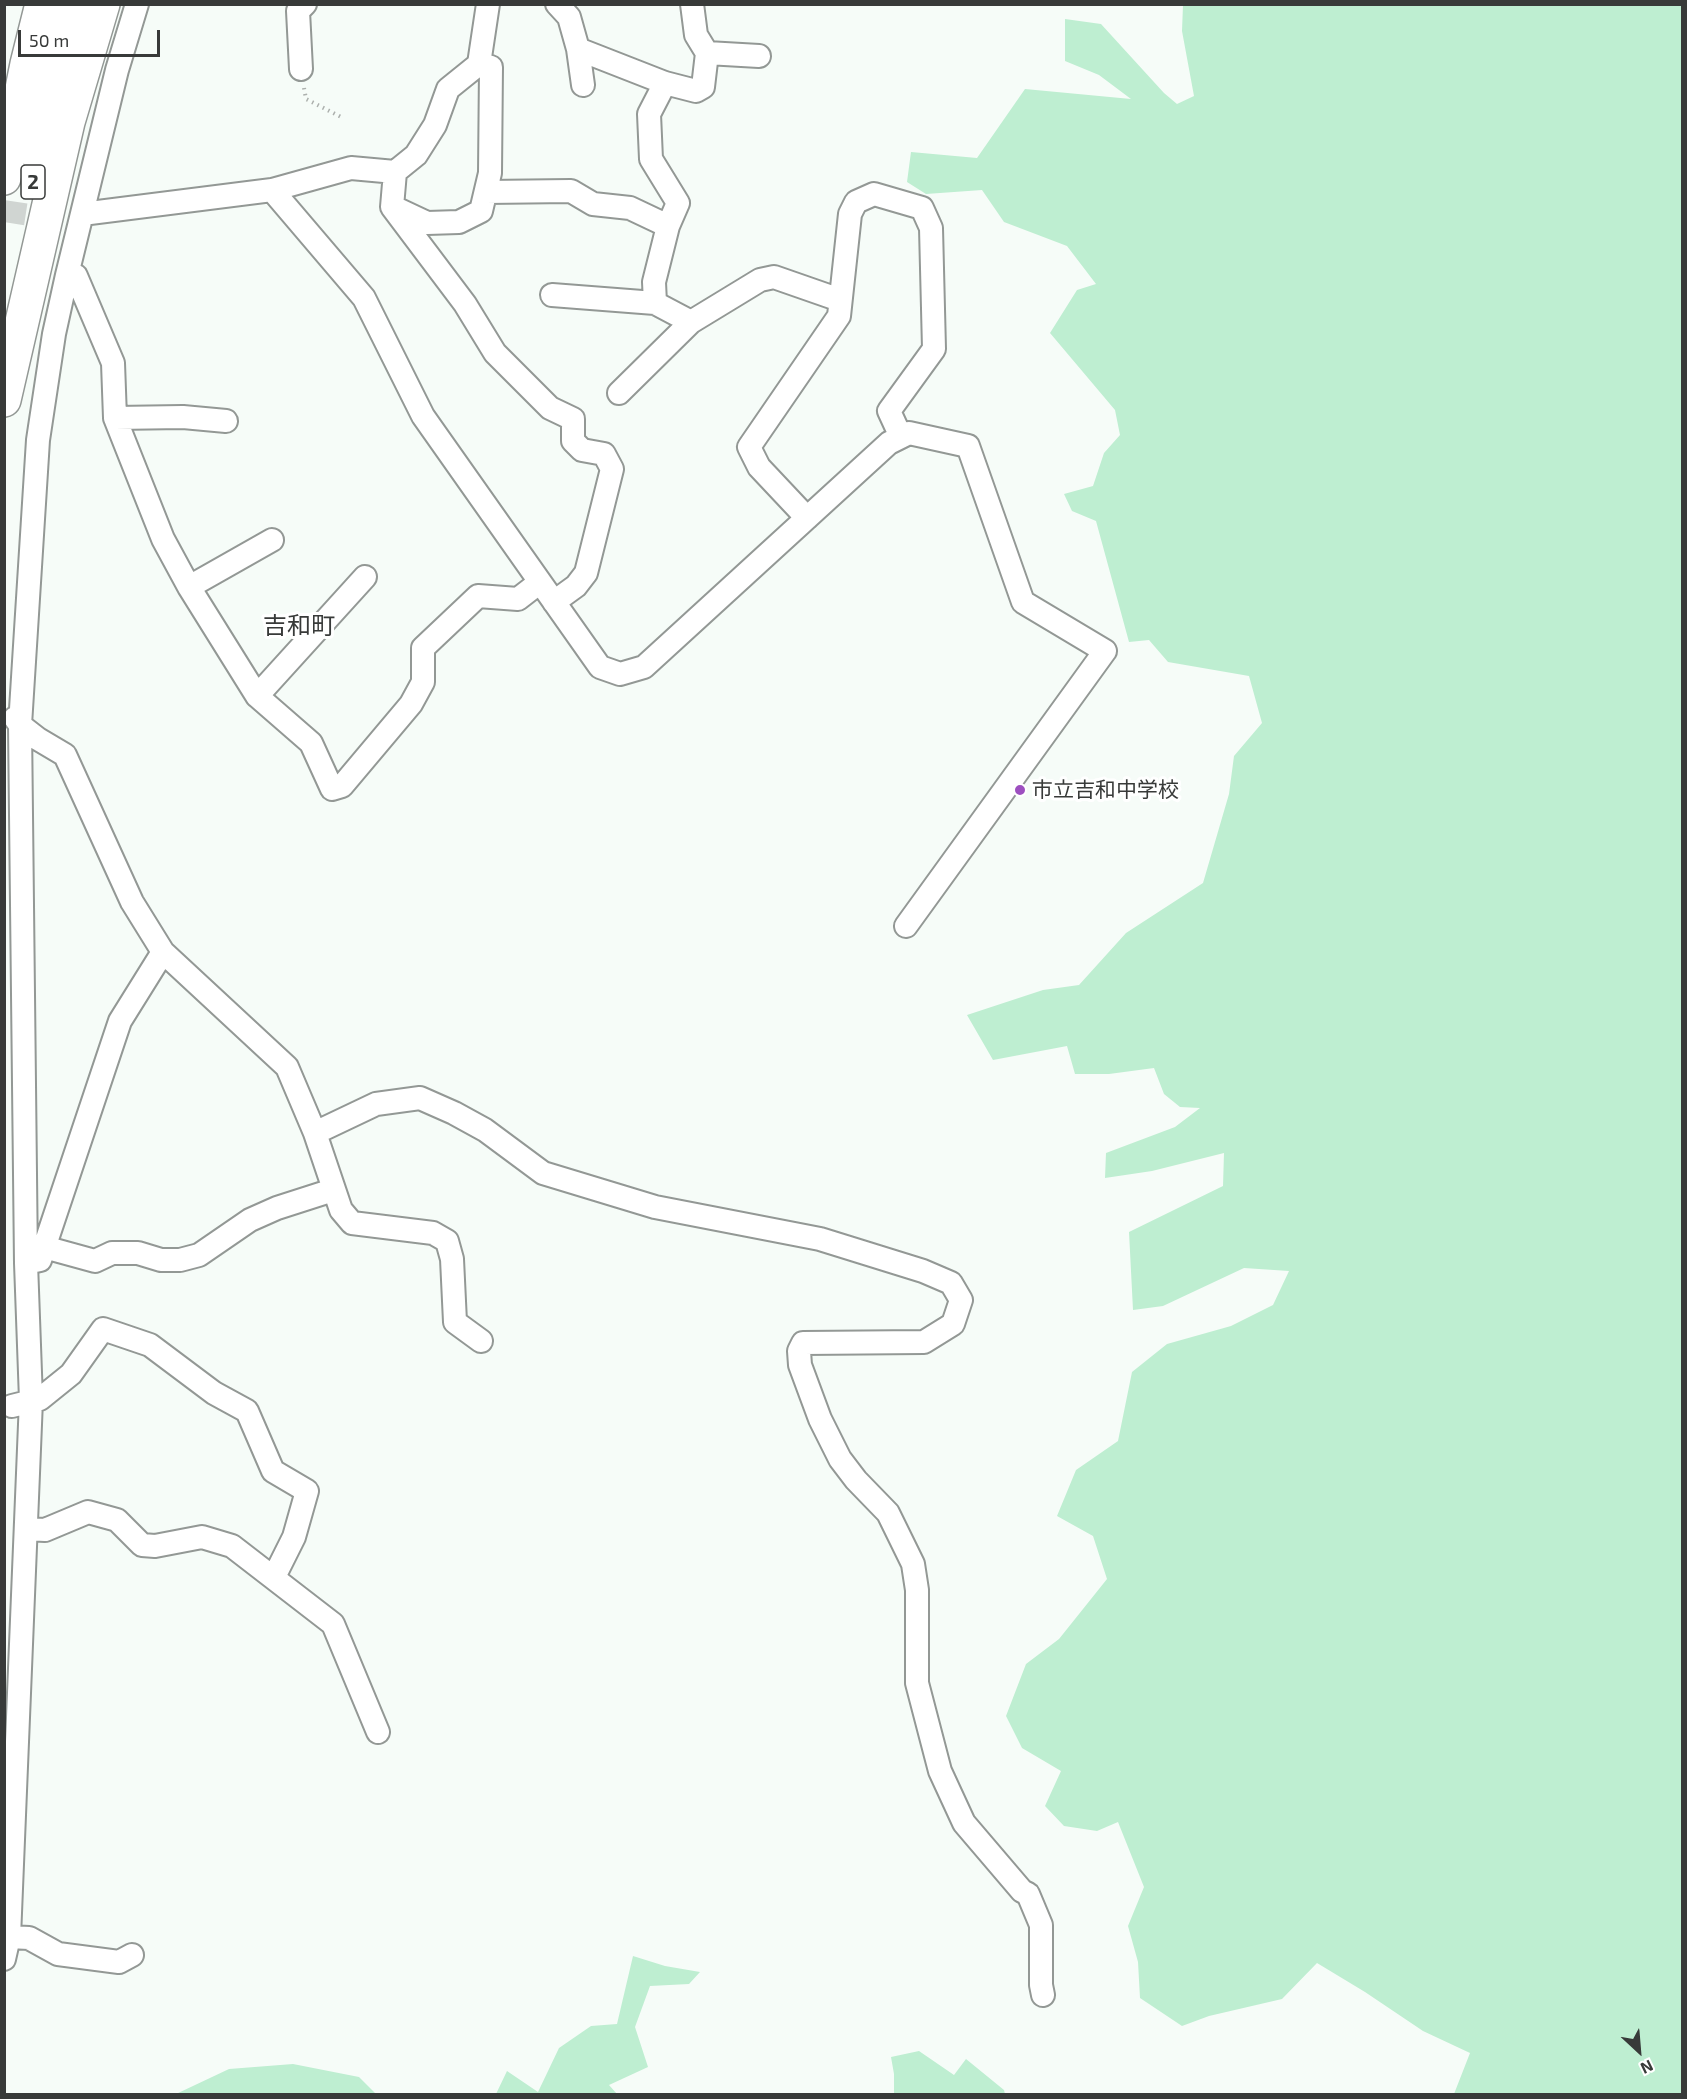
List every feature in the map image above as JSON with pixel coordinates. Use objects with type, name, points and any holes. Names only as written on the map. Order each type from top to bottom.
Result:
[{"type":"highway","name":"2","points":[[4,178],[27,64],[42,4]]},
{"type":"highway","name":"2","points":[[4,363],[38,156],[55,71],[73,4]]},
{"type":"highway","points":[[4,400],[68,122],[103,4]]},
{"type":"street","points":[[4,1959],[9,1937],[26,1529],[22,1403],[26,1263],[15,717],[38,440],[54,334],[67,274],[75,219],[137,4]]},
{"type":"street","points":[[301,69],[298,11],[305,4]]},
{"type":"street","points":[[75,219],[272,190],[351,168],[395,172],[416,155],[435,125],[448,89],[479,64],[488,4]]},
{"type":"street","points":[[557,4],[569,17],[578,49],[583,85]]},
{"type":"street","points":[[578,49],[665,83],[696,91],[703,87],[707,52],[696,35],[692,4]]},
{"type":"street","points":[[707,52],[759,56]]},
{"type":"street","points":[[392,207],[427,223],[459,222],[481,212],[490,173],[491,67],[479,64]]},
{"type":"street","points":[[655,303],[654,282],[668,226],[678,203],[651,159],[649,114],[665,83]]},
{"type":"street","points":[[395,172],[392,207],[465,304],[495,353],[550,408],[573,419],[573,441],[582,450],[604,454],[612,469],[586,573],[576,586],[554,602]]},
{"type":"street","points":[[272,190],[364,298],[423,416],[600,667],[620,674],[644,667],[889,443],[909,433],[968,446],[1023,602],[1105,651],[906,926]]},
{"type":"street","points":[[486,192],[571,191],[593,204],[630,208],[668,226]]},
{"type":"street","points":[[807,518],[759,467],[749,447],[839,316],[850,214],[856,202],[874,194],[922,208],[932,228],[934,349],[889,411],[901,437]]},
{"type":"street","points":[[67,274],[76,276],[113,363],[115,418],[163,539],[189,587],[257,696],[311,743],[332,789],[342,786],[411,704],[423,682],[423,648],[478,596],[518,599],[540,582]]},
{"type":"street","points":[[619,393],[691,322],[760,280],[774,277],[840,300]]},
{"type":"street","points":[[552,295],[655,303],[691,322]]},
{"type":"street","points":[[115,418],[183,417],[226,421]]},
{"type":"street","points":[[189,587],[272,540]]},
{"type":"street","points":[[257,696],[365,577]]},
{"type":"street","points":[[15,717],[38,738],[65,755],[132,902],[163,952],[287,1066],[315,1133],[341,1210],[352,1223],[434,1233],[447,1241],[452,1259],[455,1322],[481,1341]]},
{"type":"street","points":[[26,1263],[40,1260],[120,1021],[163,952]]},
{"type":"street","points":[[315,1133],[376,1104],[420,1098],[485,1130],[543,1173],[655,1207],[820,1239],[923,1271],[951,1283],[961,1300],[952,1324],[924,1342],[803,1342],[799,1352],[800,1365],[820,1419],[840,1459],[856,1480],[888,1513],[913,1564],[917,1590],[917,1683],[940,1772],[964,1824],[1022,1891],[1028,1894],[1041,1925],[1041,1985],[1044,1995]]},
{"type":"street","points":[[44,1247],[95,1261],[112,1252],[138,1253],[160,1260],[180,1260],[199,1255],[250,1220],[276,1208],[333,1190]]},
{"type":"street","points":[[22,1403],[40,1399],[71,1374],[103,1329],[150,1345],[214,1392],[247,1411],[273,1471],[307,1491],[294,1537],[274,1577]]},
{"type":"street","points":[[26,1529],[45,1530],[88,1512],[117,1521],[142,1545],[155,1546],[202,1537],[232,1546],[333,1624],[378,1732]]},
{"type":"street","points":[[9,1937],[29,1938],[58,1954],[119,1962],[132,1955]]},
{"type":"path","points":[[301,69],[306,99],[341,117]]},
{"type":"green space","points":[[1183,5],[1682,5],[1682,2094],[1454,2094],[1470,2053],[1423,2031],[1317,1963],[1282,1999],[1209,2016],[1182,2026],[1140,1998],[1138,1962],[1128,1926],[1144,1887],[1118,1822],[1097,1831],[1064,1826],[1045,1806],[1061,1771],[1022,1748],[1006,1716],[1026,1664],[1059,1639],[1107,1579],[1093,1536],[1057,1516],[1076,1470],[1118,1441],[1132,1372],[1167,1344],[1231,1326],[1273,1305],[1289,1271],[1244,1268],[1163,1306],[1133,1310],[1129,1232],[1223,1186],[1224,1153],[1152,1171],[1105,1178],[1106,1153],[1175,1127],[1200,1108],[1180,1107],[1164,1094],[1154,1068],[1109,1074],[1075,1074],[1067,1046],[993,1060],[967,1015],[1043,990],[1079,985],[1126,933],[1203,883],[1229,794],[1234,756],[1262,723],[1249,676],[1168,662],[1149,640],[1129,642],[1096,521],[1072,511],[1064,494],[1093,486],[1104,453],[1120,435],[1115,410],[1050,333],[1077,290],[1096,284],[1067,246],[1004,222],[982,190],[926,194],[907,182],[911,152],[977,158],[1025,89],[1131,99],[1099,75],[1065,61],[1065,19],[1101,24],[1164,93],[1177,104],[1194,96],[1182,31]]},
{"type":"green space","points":[[633,1956],[665,1966],[700,1972],[689,1984],[650,1986],[635,2027],[648,2067],[609,2085],[617,2094],[496,2094],[507,2071],[538,2092],[559,2048],[591,2026],[617,2024]]},
{"type":"green space","points":[[919,2051],[954,2075],[966,2059],[1004,2090],[1005,2094],[894,2094],[891,2057]]},
{"type":"green space","points":[[293,2064],[359,2077],[376,2094],[176,2094],[229,2069]]},
{"type":"tunnel","points":[[4,211],[63,220]]},
{"type":"place","name":"市立吉和中学校","points":[[1020,790]]},
{"type":"district","name":"吉和町","points":[[299,626]]}]
